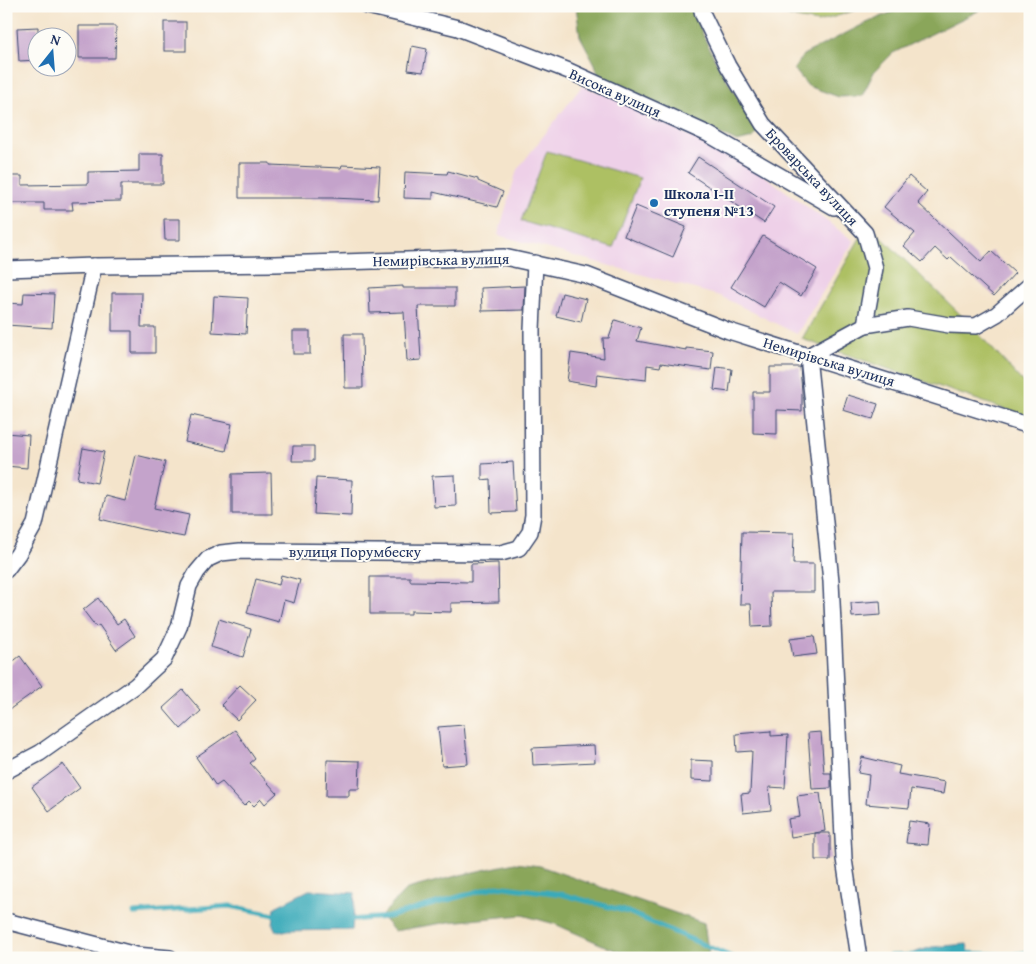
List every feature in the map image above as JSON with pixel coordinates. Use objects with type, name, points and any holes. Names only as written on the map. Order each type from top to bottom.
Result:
[{"type":"street","name":"Висока вулиця","points":[[367,6],[458,28],[569,72],[708,134],[848,215]]},
{"type":"street","name":"Броварська вулиця","points":[[700,6],[702,15],[728,66],[763,124],[864,234],[875,268],[865,325]]},
{"type":"street","name":"Немирівська вулиця","points":[[6,269],[504,257],[586,275],[729,331],[1030,426]]},
{"type":"street","name":"вулиця Порумбеску","points":[[6,771],[40,753],[135,686],[164,659],[178,627],[189,586],[208,559],[221,552],[501,553],[520,548],[530,532],[533,515],[532,330],[535,263]]},
{"type":"street","points":[[6,570],[18,554],[34,524],[94,266]]},
{"type":"street","points":[[859,958],[844,859],[831,581],[808,356],[865,325],[908,318],[949,325],[976,326],[997,314],[1030,285]]},
{"type":"street","points":[[6,921],[136,955],[170,958]]},
{"type":"shaded area","name":"Школа I-II ступеня №13","points":[[582,86],[611,97],[751,166],[854,241],[797,334],[720,296],[498,235],[517,170]]},
{"type":"green space","points":[[576,6],[693,6],[698,23],[713,55],[758,130],[753,138],[737,142],[600,81],[595,64],[580,36]]},
{"type":"green space","points":[[778,6],[869,6],[818,22],[779,13]]},
{"type":"green space","points":[[906,6],[988,6],[893,53],[874,72],[862,96],[839,97],[808,86],[794,69],[803,55],[862,25]]},
{"type":"green space","points":[[547,151],[640,178],[613,248],[521,221]]},
{"type":"green space","points":[[868,224],[967,321],[1030,390],[1030,418],[802,339]]},
{"type":"green space","points":[[515,863],[540,866],[704,923],[709,956],[707,958],[636,958],[555,924],[522,915],[449,922],[394,931],[381,916],[407,889]]},
{"type":"water","points":[[309,890],[355,893],[352,930],[276,931],[273,925],[275,907]]},
{"type":"water","points":[[967,944],[970,958],[914,958],[913,953],[932,947]]},
{"type":"building","points":[[164,22],[186,22],[186,51],[164,51]]},
{"type":"building","points":[[79,26],[116,26],[115,58],[79,58]]},
{"type":"building","points":[[38,27],[28,28],[28,61],[19,61],[17,28]]},
{"type":"building","points":[[412,46],[427,49],[423,72],[408,70]]},
{"type":"building","points":[[139,154],[163,154],[163,184],[121,184],[121,201],[72,202],[73,210],[44,210],[44,203],[6,203],[6,176],[22,176],[22,185],[88,184],[88,172],[139,171]]},
{"type":"building","points":[[698,157],[774,207],[764,223],[688,173]]},
{"type":"building","points":[[239,163],[270,163],[270,165],[341,168],[342,165],[380,167],[378,200],[239,198]]},
{"type":"building","points":[[448,171],[478,179],[478,181],[503,192],[497,207],[433,192],[433,199],[404,198],[405,172],[447,174]]},
{"type":"building","points":[[909,176],[927,192],[918,203],[981,262],[991,251],[1015,273],[994,296],[951,257],[948,260],[935,248],[922,262],[904,246],[915,233],[884,207]]},
{"type":"building","points":[[636,206],[686,227],[673,257],[624,236]]},
{"type":"building","points":[[164,219],[180,219],[180,240],[165,240]]},
{"type":"building","points":[[763,236],[817,269],[801,296],[779,282],[764,307],[731,287]]},
{"type":"building","points":[[403,286],[403,288],[455,288],[455,306],[418,306],[421,360],[407,361],[404,312],[370,313],[369,288]]},
{"type":"building","points":[[525,286],[524,310],[482,311],[481,288]]},
{"type":"building","points":[[24,293],[54,294],[52,328],[6,325],[6,303],[23,304]]},
{"type":"building","points":[[112,293],[142,293],[141,327],[155,327],[155,353],[132,353],[132,331],[112,331]]},
{"type":"building","points":[[562,293],[586,299],[581,322],[556,316]]},
{"type":"building","points":[[214,296],[248,298],[246,334],[212,332]]},
{"type":"building","points":[[615,320],[641,328],[637,341],[686,350],[686,348],[713,351],[711,370],[661,363],[660,367],[647,365],[646,380],[597,374],[596,386],[567,381],[571,353],[604,358],[603,338],[609,338]]},
{"type":"building","points":[[293,331],[310,331],[310,354],[293,354]]},
{"type":"building","points":[[344,334],[362,334],[363,388],[345,388]]},
{"type":"building","points":[[717,367],[732,369],[729,392],[714,390]]},
{"type":"building","points":[[770,367],[800,367],[802,411],[777,410],[777,434],[753,433],[753,392],[770,392]]},
{"type":"building","points":[[848,395],[878,404],[873,419],[843,410]]},
{"type":"building","points":[[191,415],[232,424],[226,451],[185,442]]},
{"type":"building","points":[[6,433],[29,435],[27,468],[6,466]]},
{"type":"building","points":[[293,446],[314,446],[314,461],[292,461]]},
{"type":"building","points":[[83,448],[104,452],[97,483],[77,479]]},
{"type":"building","points":[[136,455],[165,462],[154,508],[189,515],[184,537],[100,519],[106,496],[125,501]]},
{"type":"building","points":[[513,462],[516,512],[491,513],[490,479],[482,480],[482,464]]},
{"type":"building","points":[[271,473],[272,514],[232,514],[232,474]]},
{"type":"building","points":[[455,475],[456,506],[434,507],[432,476]]},
{"type":"building","points":[[316,478],[352,480],[351,516],[314,514]]},
{"type":"building","points":[[742,532],[794,533],[793,564],[814,564],[814,592],[771,592],[772,626],[752,627],[751,604],[740,604]]},
{"type":"building","points":[[498,563],[499,602],[451,603],[451,612],[411,611],[411,614],[370,614],[370,577],[410,577],[410,581],[471,582],[471,564]]},
{"type":"building","points":[[281,575],[300,580],[294,603],[284,600],[279,622],[247,613],[256,579],[279,585]]},
{"type":"building","points":[[98,598],[117,624],[124,619],[135,636],[116,650],[99,625],[96,627],[83,610]]},
{"type":"building","points":[[880,601],[881,615],[852,617],[851,603]]},
{"type":"building","points":[[219,619],[251,629],[243,657],[211,647]]},
{"type":"building","points":[[814,636],[817,654],[793,657],[790,639]]},
{"type":"building","points":[[20,656],[42,686],[6,712],[6,667]]},
{"type":"building","points":[[240,685],[256,700],[237,720],[221,705]]},
{"type":"building","points":[[183,690],[201,711],[181,729],[163,708]]},
{"type":"building","points":[[464,725],[468,764],[442,766],[438,727]]},
{"type":"building","points":[[235,730],[255,759],[250,763],[277,793],[265,804],[261,799],[254,806],[249,801],[244,806],[222,782],[216,786],[196,757]]},
{"type":"building","points":[[771,731],[771,736],[788,735],[785,788],[769,787],[771,810],[743,813],[741,794],[750,793],[752,751],[737,752],[736,734]]},
{"type":"building","points":[[821,732],[824,773],[831,773],[831,788],[812,789],[808,733]]},
{"type":"building","points":[[594,745],[595,762],[533,765],[532,748]]},
{"type":"building","points":[[862,757],[900,766],[898,774],[945,782],[943,794],[911,789],[909,808],[866,804],[869,775],[858,773]]},
{"type":"building","points":[[327,760],[360,761],[359,789],[349,789],[349,796],[326,796]]},
{"type":"building","points":[[691,760],[713,761],[713,781],[691,780]]},
{"type":"building","points":[[63,764],[80,788],[49,811],[32,787]]},
{"type":"building","points":[[820,793],[825,831],[791,837],[788,819],[800,817],[797,796]]},
{"type":"building","points":[[909,821],[930,824],[928,845],[906,843]]},
{"type":"building","points":[[815,833],[830,833],[830,860],[815,860]]},
{"type":"waterway","points":[[348,920],[388,917],[497,886],[561,894],[628,912],[734,958]]},
{"type":"waterway","points":[[134,913],[230,906],[280,916]]},
{"type":"waterway","points":[[963,953],[1011,955],[1030,952]]},
{"type":"waterway","points":[[890,956],[919,955]]},
{"type":"place","name":"Школа I-II ступеня №13","points":[[654,203]]}]
